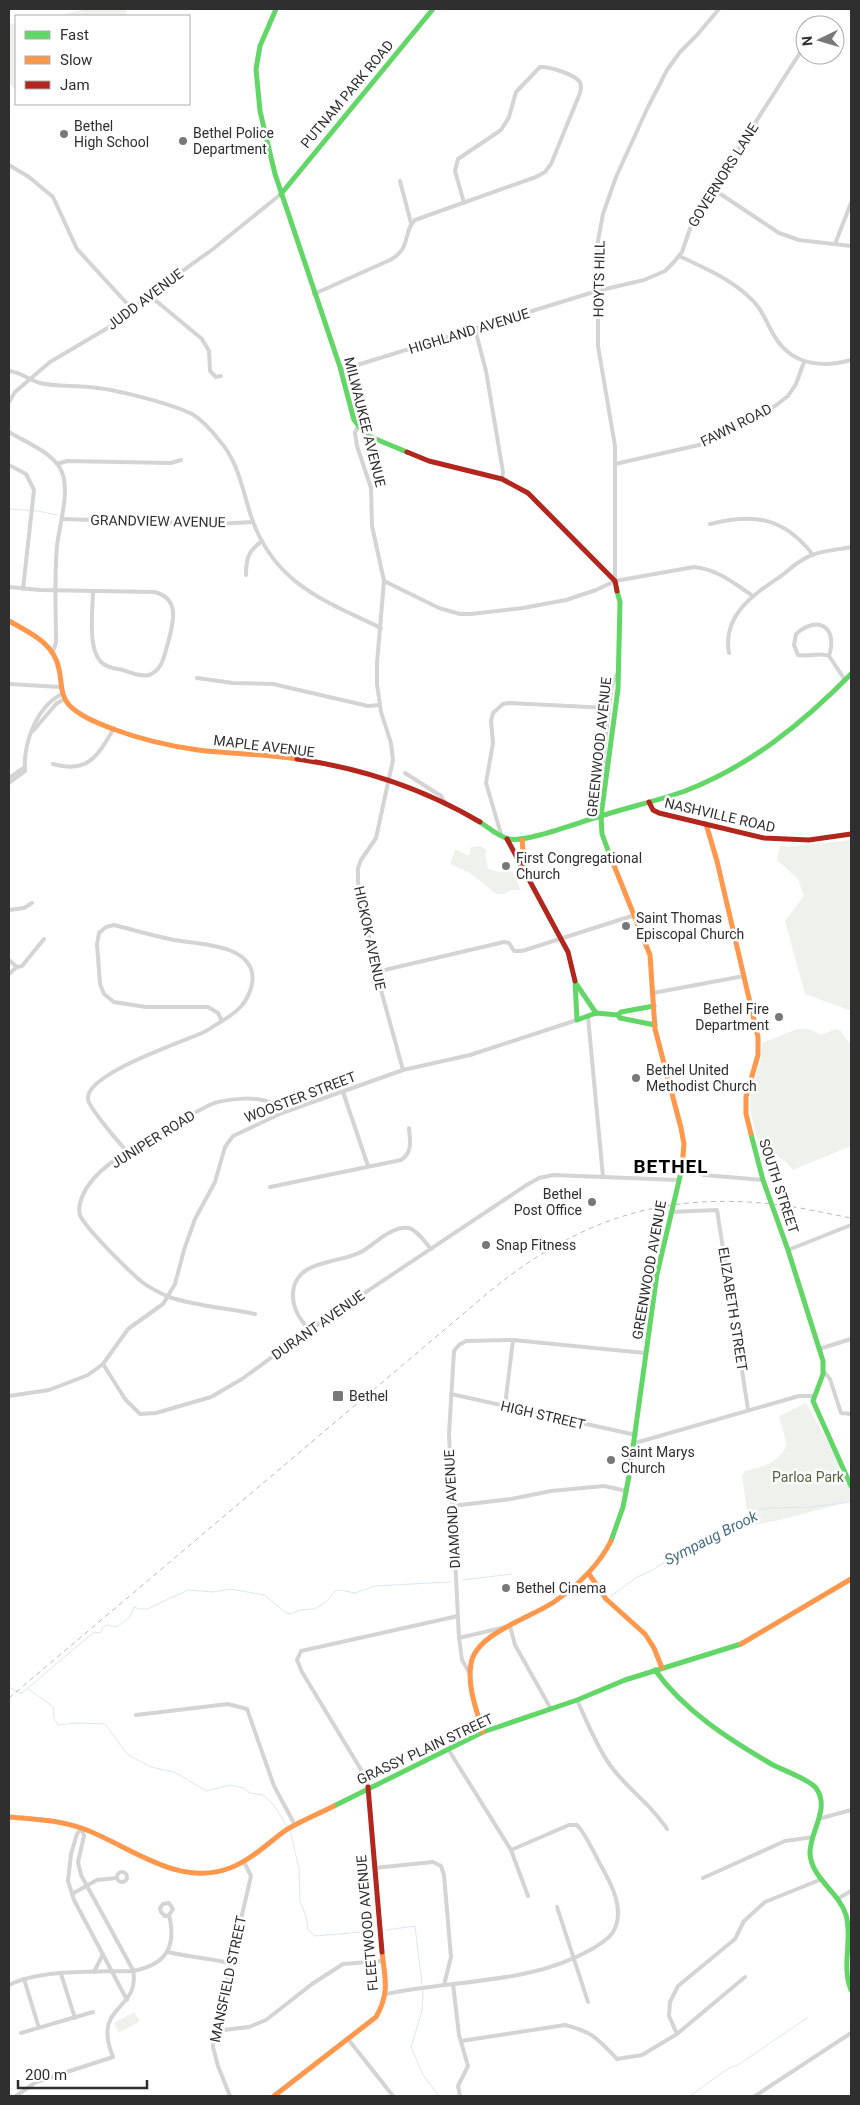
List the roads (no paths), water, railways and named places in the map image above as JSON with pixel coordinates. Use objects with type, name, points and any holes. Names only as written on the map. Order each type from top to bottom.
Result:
[{"type":"main road","name":"MILWAUKEE AVENUE","points":[[276,9],[258,52],[256,68],[267,146],[314,294],[341,370],[352,418],[357,428]]},
{"type":"main road","name":"PUTNAM PARK ROAD","points":[[281,194],[433,9]]},
{"type":"main road","points":[[357,428],[366,436],[429,461],[502,479],[528,493],[615,581]]},
{"type":"main road","name":"GREENWOOD AVENUE","points":[[469,1672],[473,1656],[478,1648],[494,1635],[552,1602],[589,1574],[604,1554],[610,1541],[626,1491],[636,1436],[645,1353],[657,1274],[682,1167],[684,1144],[681,1128],[655,1025],[650,955],[605,844],[601,816],[616,712],[620,602],[615,581]]},
{"type":"main road","points":[[9,621],[46,644],[53,651],[58,662],[60,687],[63,697]]},
{"type":"main road","points":[[577,1020],[576,983],[568,952],[507,840],[522,839],[649,802],[703,783],[768,748],[793,730],[851,674]]},
{"type":"main road","name":"MAPLE AVENUE","points":[[63,697],[78,712],[114,728],[183,748],[262,754],[304,760],[388,780],[446,804],[507,840]]},
{"type":"main road","name":"NASHVILLE ROAD","points":[[649,802],[656,812],[764,838],[809,840],[851,834]]},
{"type":"main road","name":"SOUTH STREET","points":[[706,824],[717,861],[758,1037],[758,1055],[746,1097],[746,1114],[762,1180],[788,1250],[819,1349],[824,1372]]},
{"type":"main road","points":[[522,839],[525,870]]},
{"type":"main road","points":[[576,983],[596,1014],[618,1015],[620,1018],[655,1025]]},
{"type":"main road","points":[[618,1015],[621,1012],[654,1006]]},
{"type":"main road","name":"WOOSTER STREET","points":[[577,1020],[596,1014]]},
{"type":"main road","points":[[824,1372],[821,1383],[813,1396],[815,1407],[851,1486]]},
{"type":"main road","points":[[589,1574],[606,1598],[645,1634],[654,1648],[662,1668]]},
{"type":"main road","name":"GRASSY PLAIN STREET","points":[[9,1817],[55,1822],[82,1828],[178,1872],[206,1874],[218,1872],[244,1862],[290,1828],[368,1787],[483,1732],[656,1670],[736,1646],[851,1579]]},
{"type":"main road","points":[[656,1670],[676,1697],[726,1735],[757,1757],[814,1785],[821,1795],[822,1801],[812,1837],[811,1860],[822,1879],[839,1898],[846,1915],[848,1926],[844,1973],[851,1990]]},
{"type":"main road","points":[[469,1672],[483,1732]]},
{"type":"main road","name":"FLEETWOOD AVENUE","points":[[274,2096],[376,2017],[386,1994],[368,1787]]},
{"type":"street","name":"HOYTS HILL","points":[[615,581],[616,464],[613,428],[598,346],[598,241],[603,214],[616,177],[646,109],[667,70],[680,52],[720,9]]},
{"type":"street","name":"GOVERNORS LANE","points":[[597,292],[644,280],[665,271],[679,256],[692,220],[795,61]]},
{"type":"street","points":[[411,223],[536,177],[545,172],[551,164],[580,93],[581,86],[577,79],[550,67],[540,67],[516,92],[509,117],[501,130],[462,154],[455,164],[455,171],[464,203]]},
{"type":"street","points":[[9,165],[29,177],[53,197],[77,249],[132,309]]},
{"type":"street","points":[[314,294],[390,260],[399,254],[404,246],[411,223],[400,181]]},
{"type":"street","points":[[713,189],[779,233],[799,240],[851,246]]},
{"type":"street","name":"JUDD AVENUE","points":[[9,402],[15,392],[50,362],[111,326],[149,295],[213,249],[281,194]]},
{"type":"street","points":[[835,244],[851,203]]},
{"type":"street","points":[[679,256],[708,269],[748,295],[758,306],[772,333],[784,348],[804,362],[822,365],[851,360]]},
{"type":"street","name":"HIGHLAND AVENUE","points":[[341,370],[597,292]]},
{"type":"street","points":[[149,295],[202,339],[209,351],[210,371],[216,377],[221,376]]},
{"type":"street","points":[[475,329],[486,371],[502,479]]},
{"type":"street","name":"FAWN ROAD","points":[[616,464],[699,445],[718,437],[775,406],[788,396],[796,384],[804,362]]},
{"type":"street","points":[[9,371],[40,383],[92,387],[120,392],[171,406],[193,415],[221,441],[230,454],[241,480],[253,522],[262,541],[278,564],[307,592],[381,628]]},
{"type":"street","name":"MILWAUKEE AVENUE","points":[[357,428],[355,433],[357,446],[371,488],[372,526],[384,580],[377,663],[380,705],[392,749],[392,768],[388,780]]},
{"type":"street","points":[[9,432],[52,459],[57,464],[64,482],[62,519],[57,546],[56,643],[53,651]]},
{"type":"street","points":[[57,464],[67,461],[171,464],[182,460]]},
{"type":"street","points":[[9,465],[26,474],[34,490],[23,590]]},
{"type":"street","points":[[710,524],[732,518],[755,518],[774,522],[790,531],[803,542],[813,555]]},
{"type":"street","name":"GRANDVIEW AVENUE","points":[[62,519],[214,524],[253,522]]},
{"type":"street","points":[[246,575],[247,557],[255,546],[262,541]]},
{"type":"street","points":[[729,653],[727,641],[729,629],[735,616],[753,596],[813,555],[851,547]]},
{"type":"street","points":[[384,580],[439,608],[460,614],[523,608],[566,600],[596,590],[615,581],[679,568],[705,568],[718,573],[753,596]]},
{"type":"street","points":[[9,587],[23,590],[155,592],[169,600],[174,612],[174,621],[162,664],[156,671],[146,676],[140,675],[105,665],[98,659],[92,644],[93,592]]},
{"type":"street","points":[[830,656],[833,647],[832,636],[827,628],[818,625],[807,626],[796,634],[794,645],[798,655],[824,654],[830,656],[845,680]]},
{"type":"street","points":[[607,774],[604,754],[612,685],[618,672]]},
{"type":"street","points":[[197,678],[233,683],[274,684],[368,706],[380,705]]},
{"type":"street","points":[[9,684],[60,687]]},
{"type":"street","points":[[9,783],[23,774],[28,741],[38,718],[53,700],[63,697]]},
{"type":"street","points":[[501,836],[486,783],[493,743],[491,721],[493,713],[503,704],[509,703],[609,708]]},
{"type":"street","points":[[53,764],[64,767],[86,765],[100,752],[114,728]]},
{"type":"street","points":[[9,778],[25,767]]},
{"type":"street","points":[[404,773],[442,796],[446,804]]},
{"type":"street","name":"HICKOK AVENUE","points":[[388,780],[376,838],[361,860],[357,874],[376,972],[403,1070]]},
{"type":"street","points":[[9,910],[24,908],[32,903]]},
{"type":"street","points":[[376,972],[504,942],[509,943],[512,950],[518,952],[635,915]]},
{"type":"street","points":[[127,1152],[92,1108],[88,1099],[90,1091],[112,1072],[203,1032],[222,1021],[238,1011],[249,994],[252,981],[250,970],[239,955],[233,951],[205,943],[179,941],[114,925],[106,927],[99,933],[97,944],[100,984],[104,994],[114,1002],[146,1007],[208,1008],[218,1013],[222,1021]]},
{"type":"street","points":[[9,974],[17,967],[22,966],[44,939]]},
{"type":"street","points":[[9,960],[17,967]]},
{"type":"street","points":[[653,993],[744,976]]},
{"type":"street","points":[[588,1017],[603,1177],[678,1180]]},
{"type":"street","name":"WOOSTER STREET","points":[[9,1396],[50,1390],[88,1375],[103,1364],[128,1329],[156,1311],[169,1297],[175,1284],[195,1219],[215,1182],[229,1140],[240,1132],[282,1113],[403,1070],[470,1055],[577,1020]]},
{"type":"street","points":[[343,1092],[368,1166]]},
{"type":"street","name":"JUNIPER ROAD","points":[[169,1297],[143,1282],[91,1230],[80,1215],[79,1206],[83,1195],[90,1184],[105,1168],[127,1152],[214,1102],[259,1100],[274,1104],[282,1113]]},
{"type":"street","points":[[270,1187],[401,1160],[407,1156],[410,1142],[409,1128]]},
{"type":"street","points":[[682,1167],[704,1175],[762,1180]]},
{"type":"street","name":"DURANT AVENUE","points":[[103,1364],[125,1400],[140,1414],[156,1413],[211,1397],[242,1379],[309,1330],[539,1178],[553,1175],[603,1177]]},
{"type":"street","name":"ELIZABETH STREET","points":[[670,1212],[717,1210],[748,1409]]},
{"type":"street","points":[[788,1250],[851,1225]]},
{"type":"street","points":[[309,1330],[297,1315],[293,1303],[293,1290],[296,1280],[306,1270],[316,1265],[350,1257],[363,1251],[380,1239],[404,1228],[410,1228],[418,1234],[431,1249]]},
{"type":"street","points":[[169,1297],[214,1308],[254,1314]]},
{"type":"street","points":[[819,1349],[851,1339]]},
{"type":"street","points":[[504,1406],[513,1340],[645,1353]]},
{"type":"street","name":"DIAMOND AVENUE","points":[[469,1672],[462,1660],[459,1638],[448,1434],[454,1350],[466,1341],[513,1340]]},
{"type":"street","points":[[824,1372],[830,1379],[841,1413],[851,1414]]},
{"type":"street","name":"HIGH STREET","points":[[450,1394],[636,1436]]},
{"type":"street","points":[[635,1442],[748,1409],[799,1396],[813,1396]]},
{"type":"street","points":[[452,1506],[511,1499],[552,1491],[604,1486],[626,1491]]},
{"type":"street","points":[[368,1787],[366,1778],[302,1672],[297,1660],[301,1652],[458,1616]]},
{"type":"street","points":[[459,1638],[510,1626],[515,1645],[551,1709]]},
{"type":"street","points":[[576,1700],[597,1744],[611,1766],[657,1813],[667,1829]]},
{"type":"street","points":[[136,1715],[228,1704],[247,1709],[290,1828]]},
{"type":"street","points":[[448,1749],[511,1850],[528,1896]]},
{"type":"street","points":[[818,1819],[851,1810]]},
{"type":"street","points":[[386,1994],[519,1975],[547,1969],[574,1959],[604,1942],[613,1931],[616,1920],[616,1902],[613,1887],[577,1825],[569,1825],[511,1850]]},
{"type":"street","points":[[16,2096],[36,2082],[113,2057],[108,2044],[108,2026],[114,2012],[127,2000],[134,1987],[133,1971],[81,1875],[78,1862],[84,1836],[82,1828]]},
{"type":"street","points":[[82,1828],[77,1834],[69,1864],[68,1881],[72,1894],[127,2000]]},
{"type":"street","points":[[703,1878],[785,1841],[812,1837]]},
{"type":"street","name":"MANSFIELD STREET","points":[[230,2096],[218,2066],[213,2047],[229,1963],[251,1876],[244,1862]]},
{"type":"street","points":[[374,1868],[433,1862],[441,1866],[444,1875],[451,1948],[451,1964],[444,1985]]},
{"type":"street","points":[[72,1894],[97,1880],[117,1878]]},
{"type":"street","points":[[677,2034],[669,2016],[670,2002],[678,1986],[735,1939],[744,1921],[765,1902],[822,1879]]},
{"type":"street","points":[[839,1898],[851,1892]]},
{"type":"street","points":[[557,1906],[588,2002]]},
{"type":"street","points":[[9,1985],[24,1979],[61,1974],[133,1971],[158,1964],[168,1952],[171,1942],[172,1928],[169,1915]]},
{"type":"street","points":[[168,1952],[229,1963]]},
{"type":"street","points":[[94,1973],[103,1954]]},
{"type":"street","points":[[215,2031],[249,2027],[266,2020],[312,1984],[343,1964],[382,1961]]},
{"type":"street","points":[[61,1974],[75,2018]]},
{"type":"street","points":[[461,2041],[565,2025],[594,2035],[617,2059],[642,2056],[677,2034],[745,1977]]},
{"type":"street","points":[[24,1979],[39,2028]]},
{"type":"street","points":[[453,1984],[461,2041],[468,2066],[458,2086],[460,2096]]},
{"type":"street","points":[[21,2033],[93,2012]]},
{"type":"street","points":[[754,2096],[851,2033]]},
{"type":"street","points":[[348,2039],[390,2095]]},
{"type":"waterway","points":[[9,509],[38,511],[57,515]]},
{"type":"waterway","name":"Sympaug Brook","points":[[610,1597],[637,1577],[651,1571],[683,1550],[756,1511],[767,1508],[812,1507],[851,1502]]},
{"type":"waterway","name":"Sympaug Brook","points":[[463,1580],[512,1574]]},
{"type":"waterway","name":"Sympaug Brook","points":[[9,1687],[21,1694],[94,1632],[100,1633],[102,1628],[107,1625],[117,1627],[130,1617],[134,1607],[147,1609],[188,1590],[213,1592],[231,1589],[264,1595],[290,1614],[300,1610],[314,1609],[326,1602],[335,1591],[355,1593],[375,1586],[450,1582]]},
{"type":"waterway","points":[[28,1689],[53,1707],[54,1718],[58,1725],[76,1723],[105,1724],[130,1756],[151,1767],[174,1772],[207,1791],[230,1785],[244,1788],[250,1793],[263,1795],[274,1805],[288,1828]]},
{"type":"waterway","points":[[290,1831],[299,1868],[300,1901],[306,1916],[308,1930],[315,1936],[374,1931]]},
{"type":"waterway","points":[[386,1930],[415,1926],[422,1985]]},
{"type":"waterway","points":[[423,1991],[422,2011],[411,2047],[423,2075],[439,2096]]},
{"type":"waterway","points":[[690,2096],[729,2068],[738,2065],[807,2018]]},
{"type":"railway","points":[[9,1698],[489,1292],[522,1267],[554,1247],[587,1230],[621,1217],[656,1208],[692,1203],[731,1201],[772,1204],[851,1218]]},
{"type":"place","name":"Bethel High School","points":[[64,134]]},
{"type":"place","name":"Bethel Police Department","points":[[183,141]]},
{"type":"place","name":"First Congregational Church","points":[[506,866]]},
{"type":"place","name":"Saint Thomas Episcopal Church","points":[[626,926]]},
{"type":"place","name":"Bethel Fire Department","points":[[779,1017]]},
{"type":"place","name":"Bethel United Methodist Church","points":[[636,1078]]},
{"type":"place","name":"Bethel Post Office","points":[[592,1202]]},
{"type":"place","name":"Snap Fitness","points":[[486,1245]]},
{"type":"place","name":"Bethel","points":[[338,1396]]},
{"type":"place","name":"Saint Marys Church","points":[[611,1460]]},
{"type":"place","name":"Bethel Cinema","points":[[506,1588]]},
{"type":"district","name":"BETHEL","points":[[671,1166]]},
{"type":"park label","name":"Parloa Park","points":[[808,1477]]}]
